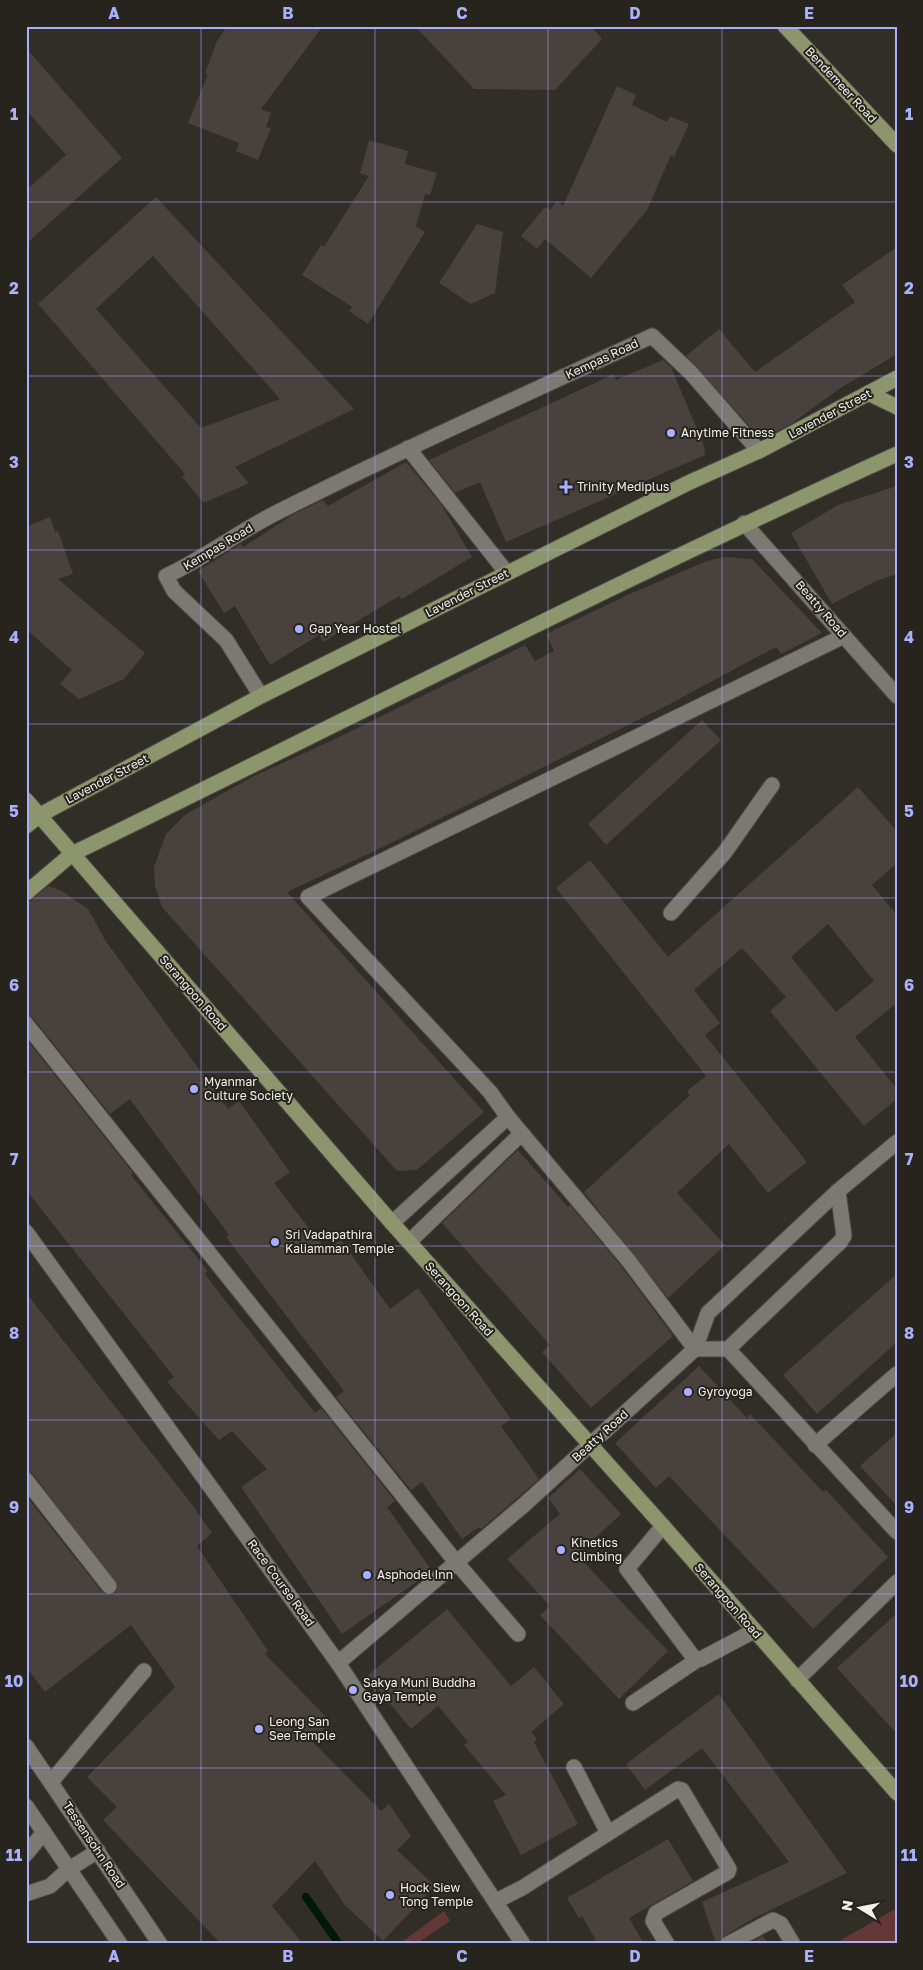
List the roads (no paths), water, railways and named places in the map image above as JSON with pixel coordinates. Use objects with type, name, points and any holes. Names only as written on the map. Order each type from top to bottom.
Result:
[{"type":"main road","name":"Bendemeer Road","points":[[786,26],[897,145]]},
{"type":"main road","name":"Lavender Street","points":[[26,826],[40,815],[262,696],[507,572],[688,483],[759,451],[897,378]]},
{"type":"main road","points":[[868,393],[897,407]]},
{"type":"main road","points":[[26,893],[72,854],[744,523],[897,454]]},
{"type":"main road","name":"Serangoon Road","points":[[26,800],[392,1223],[663,1526],[897,1793]]},
{"type":"street","name":"Kempas Road","points":[[262,696],[226,640],[174,591],[166,576],[186,567],[210,550],[272,515],[408,448],[652,336],[691,373],[759,451]]},
{"type":"street","points":[[408,448],[507,572]]},
{"type":"street","name":"Beatty Road","points":[[744,523],[897,696]]},
{"type":"street","points":[[838,1191],[844,1236],[840,1242],[728,1349],[695,1350],[628,1260],[521,1134],[490,1092],[308,897],[844,636]]},
{"type":"street","points":[[671,913],[725,852],[772,785]]},
{"type":"street","points":[[26,1024],[456,1562],[518,1634]]},
{"type":"street","points":[[392,1223],[508,1118]]},
{"type":"street","points":[[409,1242],[521,1134]]},
{"type":"street","name":"Beatty Road","points":[[338,1663],[590,1446],[695,1350],[708,1313],[838,1191],[897,1142]]},
{"type":"street","name":"Race Course Road","points":[[26,1232],[338,1663],[523,1944]]},
{"type":"street","points":[[728,1349],[897,1532]]},
{"type":"street","points":[[815,1445],[897,1374]]},
{"type":"street","points":[[26,1480],[109,1586]]},
{"type":"street","points":[[663,1526],[628,1565],[628,1573],[697,1660]]},
{"type":"street","points":[[797,1680],[897,1582]]},
{"type":"street","points":[[633,1703],[697,1660],[754,1631]]},
{"type":"street","points":[[51,1782],[144,1671]]},
{"type":"street","name":"Tessensohn Road","points":[[26,1746],[160,1944]]},
{"type":"street","points":[[574,1767],[608,1833]]},
{"type":"street","points":[[496,1901],[678,1789],[682,1790],[729,1866],[728,1872],[656,1913],[654,1921],[667,1944]]},
{"type":"street","points":[[26,1806],[120,1944]]},
{"type":"street","points":[[26,1854],[44,1832]]},
{"type":"street","points":[[26,1894],[50,1886],[70,1869],[98,1851]]},
{"type":"street","points":[[728,1944],[773,1920],[781,1924],[793,1944]]},
{"type":"waterway","points":[[306,1897],[339,1944]]},
{"type":"place","name":"Anytime Fitness","points":[[671,433]]},
{"type":"place","name":"Trinity Mediplus","points":[[566,487]]},
{"type":"place","name":"Gap Year Hostel","points":[[299,629]]},
{"type":"place","name":"Myanmar Culture Society","points":[[194,1089]]},
{"type":"place","name":"Sri Vadapathira Kaliamman Temple","points":[[275,1242]]},
{"type":"place","name":"Gyroyoga","points":[[688,1392]]},
{"type":"place","name":"Kinetics Climbing","points":[[561,1550]]},
{"type":"place","name":"Asphodel Inn","points":[[367,1575]]},
{"type":"place","name":"Sakya Muni Buddha Gaya Temple","points":[[353,1690]]},
{"type":"place","name":"Leong San See Temple","points":[[259,1729]]},
{"type":"place","name":"Hock Siew Tong Temple","points":[[390,1895]]}]
